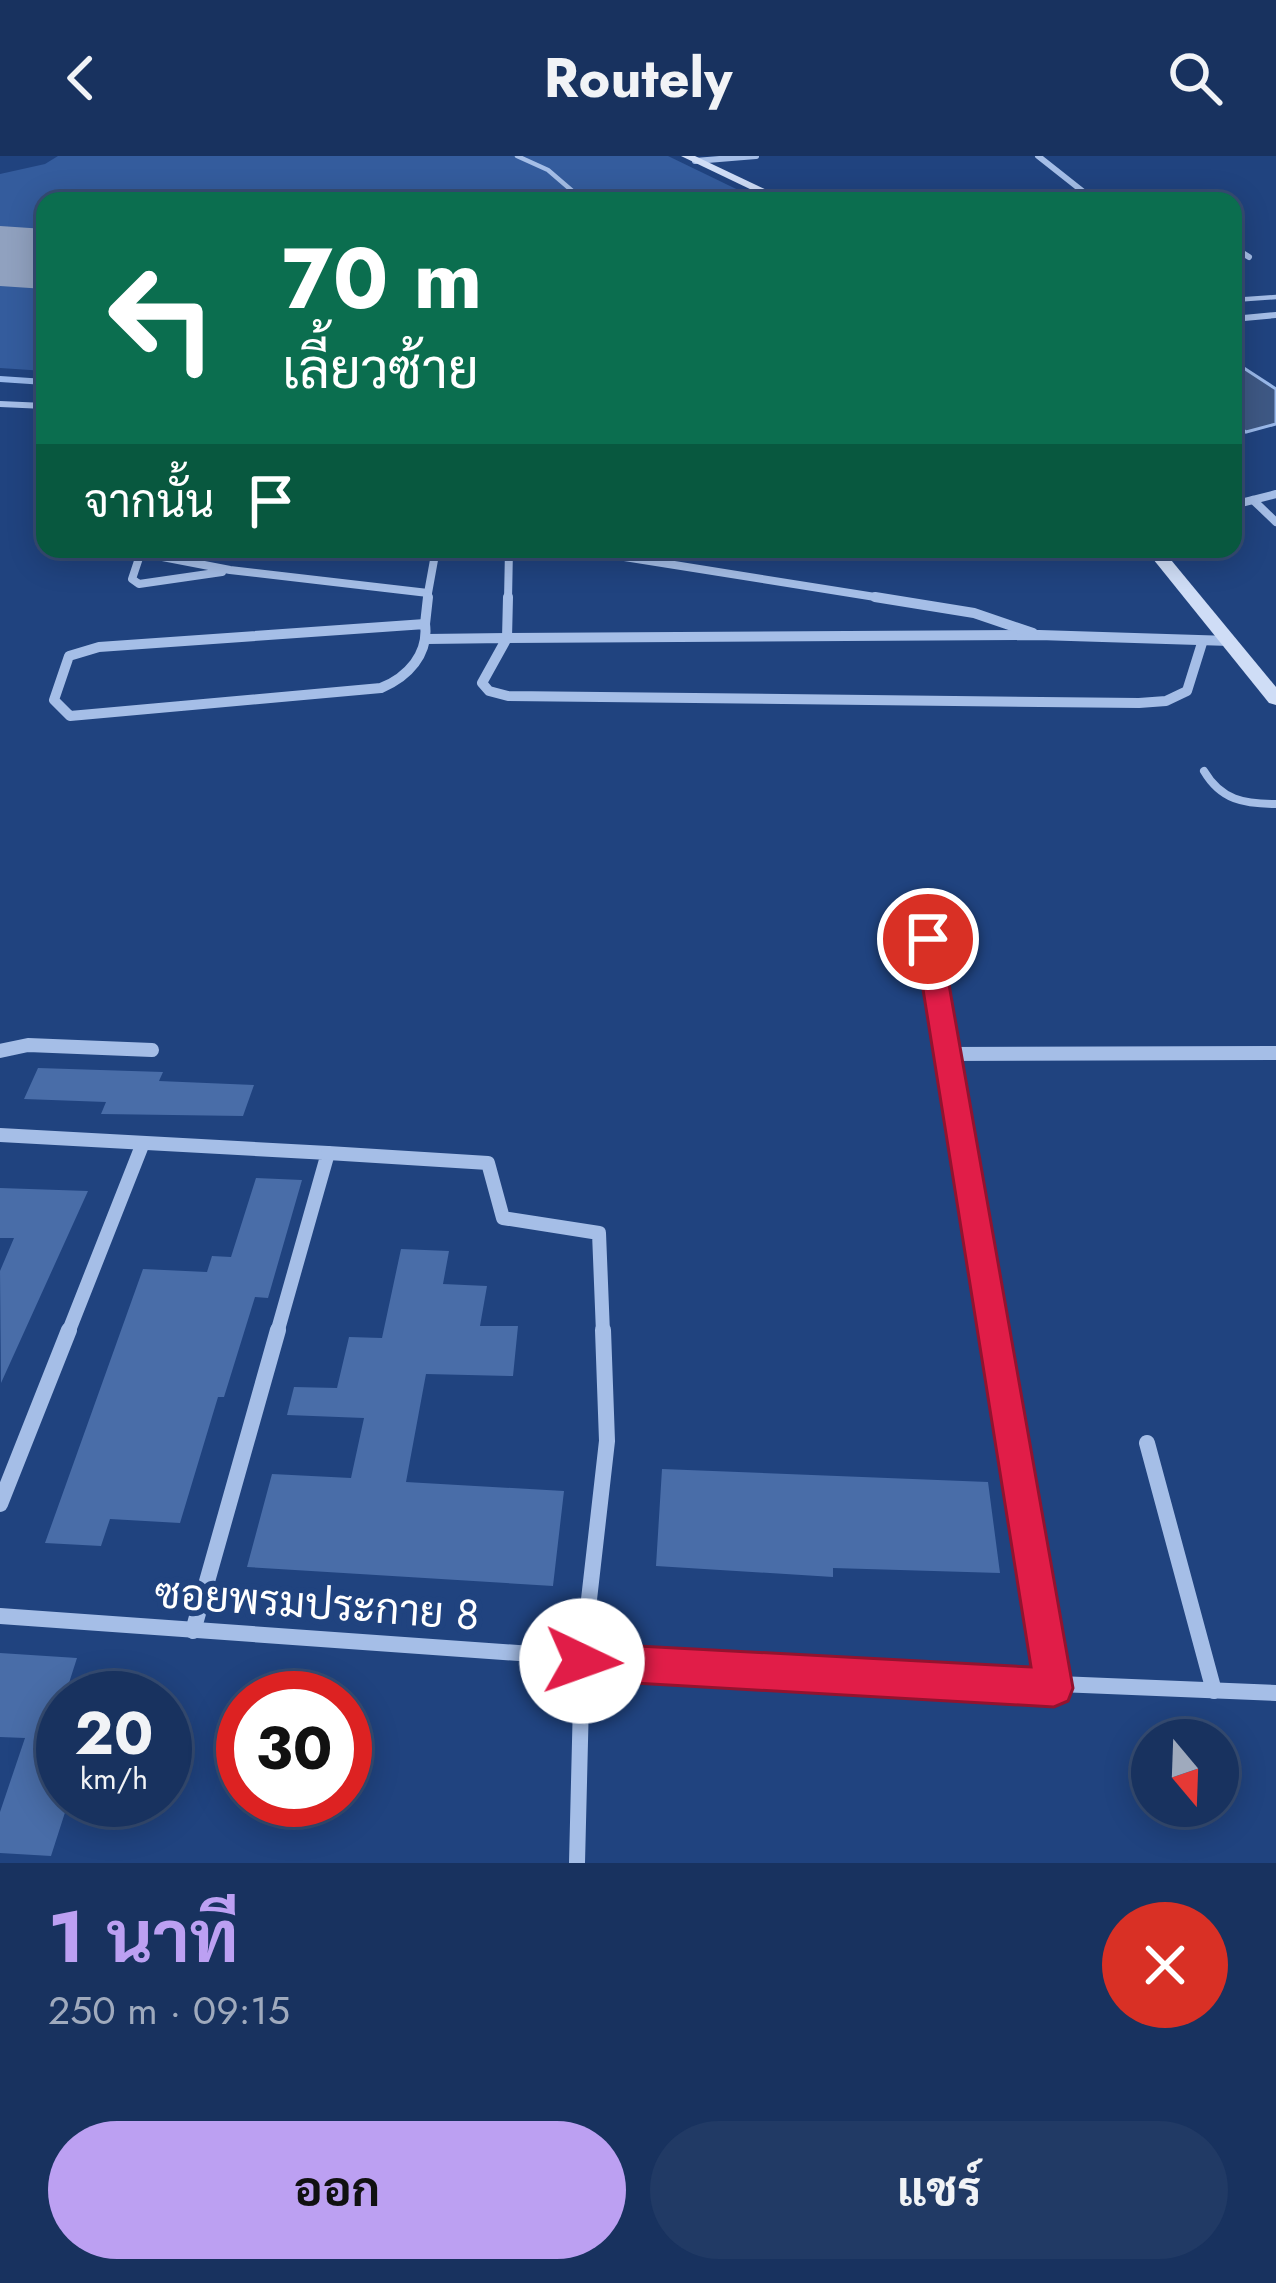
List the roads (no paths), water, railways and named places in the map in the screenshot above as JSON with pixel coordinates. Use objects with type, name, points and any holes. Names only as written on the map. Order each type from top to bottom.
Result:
[{"type":"street","points":[[690,158],[756,156]]},
{"type":"street","points":[[1038,156],[1084,192]]},
{"type":"street","points":[[690,158],[764,192]]},
{"type":"street","points":[[1242,253],[1249,257]]},
{"type":"street","points":[[1242,318],[1276,316]]},
{"type":"street","points":[[1242,503],[1276,494]]},
{"type":"street","points":[[1253,500],[1276,522]]},
{"type":"street","points":[[139,558],[132,579],[139,584],[230,570]]},
{"type":"street","points":[[158,558],[428,593]]},
{"type":"street","points":[[425,624],[86,650],[68,656],[54,700],[70,716],[381,688],[402,679],[418,662],[427,639],[434,558]]},
{"type":"street","points":[[509,558],[506,638],[482,683],[489,691],[508,696],[1139,704],[1187,691],[1202,643]]},
{"type":"street","points":[[630,558],[974,613],[1040,635]]},
{"type":"street","points":[[1161,558],[1276,699]]},
{"type":"street","points":[[427,639],[1040,635],[1230,641]]},
{"type":"street","points":[[928,939],[1054,1688]]},
{"type":"street","points":[[0,1051],[28,1045],[152,1050]]},
{"type":"street","points":[[947,1054],[1276,1053]]},
{"type":"street","points":[[0,1135],[488,1163],[502,1218],[599,1233],[607,1441],[582,1661],[578,1863]]},
{"type":"street","points":[[0,1504],[143,1143]]},
{"type":"street","points":[[194,1630],[328,1153]]},
{"type":"street","points":[[1147,1443],[1214,1691]]},
{"type":"street","name":"ซอยพรมประกาย 8","points":[[0,1616],[582,1661],[1054,1688],[1276,1693]]},
{"type":"lane","points":[[517,156],[548,170],[574,192]]},
{"type":"lane","points":[[1242,299],[1276,297]]},
{"type":"lane","points":[[0,404],[36,406]]},
{"type":"lane","points":[[1204,771],[1213,787],[1231,800],[1276,804]]},
{"type":"waterway","points":[[0,379],[36,381]]}]
